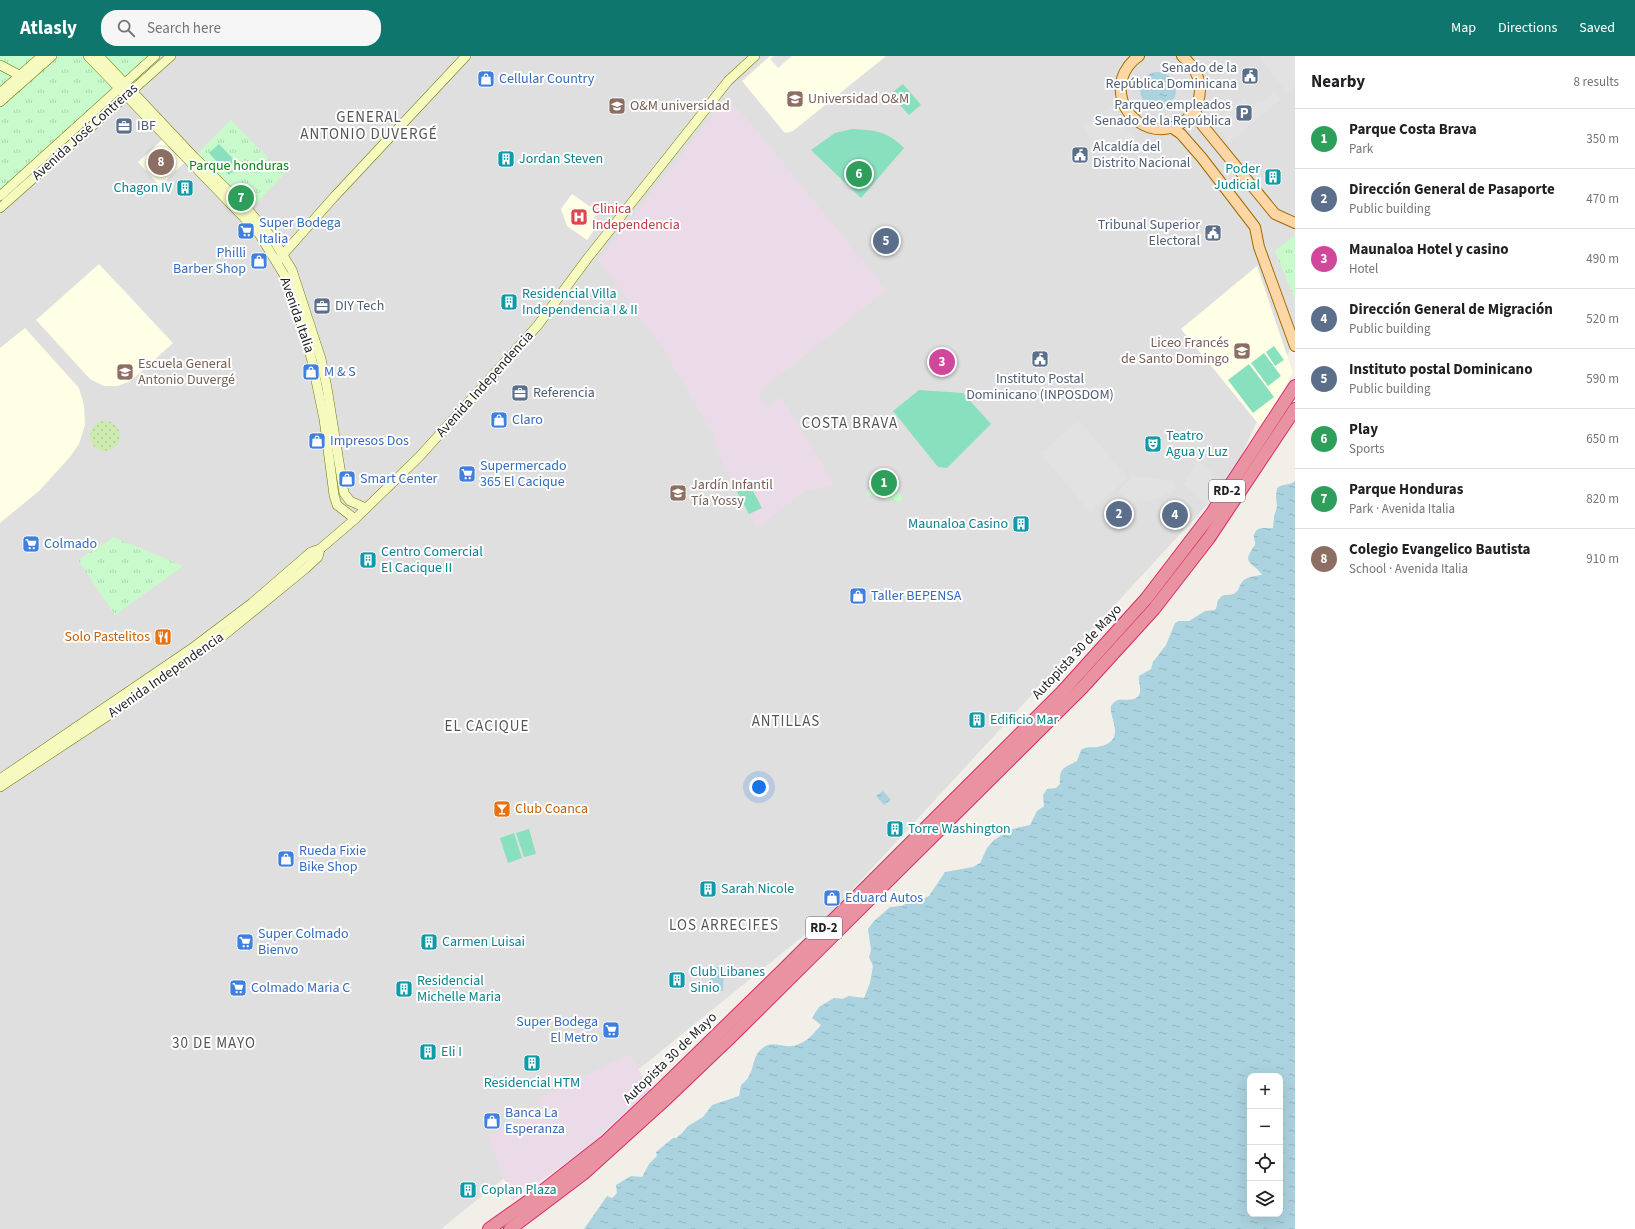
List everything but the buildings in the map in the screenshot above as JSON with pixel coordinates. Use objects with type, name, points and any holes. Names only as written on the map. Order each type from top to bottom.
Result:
[{"type":"highway","name":"Autopista 30 de Mayo","points":[[489,1229],[540,1193],[605,1142],[788,964],[1062,692],[1146,599],[1208,519],[1268,430],[1295,386]]},
{"type":"highway","name":"Autopista 30 de Mayo","points":[[510,1229],[583,1174],[667,1098],[733,1035],[1082,688],[1154,609],[1204,544],[1245,486],[1295,409]]},
{"type":"main road","points":[[0,102],[42,56]]},
{"type":"main road","points":[[0,93],[52,56]]},
{"type":"main road","name":"Avenida Italia","points":[[88,56],[129,93],[258,232],[278,258],[292,270],[321,359],[344,493],[350,501],[366,508]]},
{"type":"main road","name":"Avenida Italia","points":[[99,56],[122,86]]},
{"type":"main road","name":"Avenida José Contreras","points":[[0,196],[155,56]]},
{"type":"main road","name":"Avenida José Contreras","points":[[0,208],[170,56]]},
{"type":"main road","points":[[278,258],[466,56]]},
{"type":"main road","name":"Avenida Independencia","points":[[0,778],[191,649],[252,603],[311,552],[320,549],[355,519],[419,457],[538,324],[587,259],[728,81],[755,56]]},
{"type":"main road","points":[[1123,56],[1126,70]]},
{"type":"main road","points":[[1139,56],[1130,64],[1121,82],[1122,101],[1133,118],[1141,124],[1160,129],[1171,127],[1185,120],[1195,110],[1199,98],[1199,79],[1192,66],[1182,56]]},
{"type":"main road","points":[[0,65],[23,77]]},
{"type":"main road","points":[[1195,110],[1199,121],[1275,214],[1295,223]]},
{"type":"main road","points":[[1171,127],[1181,134],[1202,158],[1255,227],[1259,247],[1295,346]]},
{"type":"main road","name":"Avenida Italia","points":[[278,258],[297,309],[312,361],[324,419],[334,495],[337,505],[355,519]]},
{"type":"main road","name":"Avenida Independencia","points":[[0,787],[223,636],[318,557],[320,549]]},
{"type":"shaded area","points":[[0,56],[1295,56],[1295,338],[1230,480],[827,917],[441,1229],[0,1229]]},
{"type":"shaded area","name":"Universidad O&M","points":[[770,56],[886,56],[793,131],[786,133],[742,81]]},
{"type":"shaded area","points":[[774,56],[792,56],[778,68],[770,59]]},
{"type":"shaded area","points":[[1261,56],[1295,56],[1295,86],[1287,93],[1260,58]]},
{"type":"shaded area","name":"Parqueo empleados Senado de la República","points":[[1274,92],[1281,99],[1229,143],[1213,122],[1244,98],[1249,104],[1252,103],[1254,105],[1259,101],[1262,103]]},
{"type":"shaded area","points":[[727,97],[759,133],[886,290],[770,383],[759,394],[768,408],[781,397],[835,485],[806,490],[757,528],[717,452],[715,438],[662,347],[599,260]]},
{"type":"shaded area","points":[[1111,104],[1114,115],[1127,130],[1136,136],[1107,158],[1083,127]]},
{"type":"shaded area","points":[[164,138],[185,162],[160,186],[138,162]]},
{"type":"shaded area","name":"Clinica Independencia","points":[[572,194],[599,213],[590,221],[597,226],[587,240],[567,226],[561,209]]},
{"type":"shaded area","points":[[99,264],[173,343],[129,382],[117,386],[104,386],[90,379],[36,320]]},
{"type":"shaded area","name":"Liceo Francés de Santo Domingo","points":[[1257,266],[1293,373],[1261,427],[1181,329]]},
{"type":"shaded area","points":[[25,328],[79,388],[84,406],[85,425],[79,444],[70,457],[39,491],[0,523],[0,348]]},
{"type":"shaded area","points":[[1079,420],[1128,478],[1090,512],[1040,453]]},
{"type":"shaded area","points":[[1197,460],[1227,484],[1210,509],[1183,484]]},
{"type":"shaded area","points":[[1132,476],[1174,481],[1177,490],[1151,501],[1140,500],[1132,505],[1118,491]]},
{"type":"shaded area","points":[[629,1054],[651,1089],[583,1151],[512,1201],[488,1136],[543,1113],[539,1098]]},
{"type":"green space","points":[[0,56],[151,56],[0,192]]},
{"type":"green space","points":[[903,84],[921,105],[909,115],[890,94]]},
{"type":"green space","name":"Parque honduras","points":[[231,120],[284,174],[249,211],[194,157]]},
{"type":"green space","points":[[852,129],[880,132],[898,142],[904,148],[861,198],[811,150],[835,133]]},
{"type":"green space","points":[[219,144],[239,165],[229,175],[209,153]]},
{"type":"green space","points":[[1295,235],[1295,300],[1275,251]]},
{"type":"green space","points":[[1274,346],[1284,360],[1275,366],[1266,352]]},
{"type":"green space","points":[[1264,353],[1281,376],[1268,386],[1251,363]]},
{"type":"green space","points":[[1249,364],[1274,397],[1253,413],[1228,380]]},
{"type":"green space","points":[[919,390],[963,393],[991,424],[947,468],[938,467],[893,411]]},
{"type":"green space","points":[[105,421],[116,425],[120,436],[116,447],[105,451],[94,447],[90,436],[94,425]]},
{"type":"green space","points":[[886,474],[903,499],[898,502],[867,495],[867,491]]},
{"type":"green space","points":[[750,485],[762,508],[749,514],[737,492]]},
{"type":"green space","points":[[114,537],[183,566],[115,615],[78,560]]},
{"type":"green space","points":[[529,829],[536,854],[524,857],[516,833]]},
{"type":"green space","points":[[514,833],[522,858],[508,863],[500,838]]},
{"type":"water","points":[[1162,72],[1171,77],[1175,83],[1175,97],[1171,103],[1162,108],[1154,108],[1145,103],[1141,97],[1140,86],[1145,77],[1151,73]]},
{"type":"water","points":[[1295,481],[1295,1229],[584,1229],[607,1196],[612,1198],[617,1193],[616,1185],[631,1176],[642,1177],[649,1164],[657,1156],[656,1152],[673,1138],[676,1138],[681,1134],[688,1126],[703,1117],[712,1105],[739,1096],[741,1085],[749,1076],[759,1051],[767,1045],[772,1044],[791,1046],[797,1045],[806,1040],[821,1025],[812,1018],[819,1007],[834,998],[842,999],[849,996],[864,998],[870,983],[873,966],[869,957],[871,950],[868,929],[874,921],[890,907],[902,906],[910,901],[929,896],[945,872],[973,867],[980,863],[987,848],[994,840],[1012,829],[1030,825],[1037,811],[1044,806],[1043,795],[1047,789],[1056,788],[1060,784],[1060,774],[1063,769],[1077,761],[1081,750],[1099,747],[1109,743],[1115,733],[1111,706],[1118,700],[1134,699],[1139,695],[1139,676],[1151,669],[1153,662],[1166,645],[1175,623],[1179,621],[1189,621],[1205,611],[1215,610],[1218,600],[1222,596],[1235,593],[1242,582],[1246,579],[1262,575],[1248,560],[1248,556],[1255,545],[1254,535],[1259,529],[1273,528],[1274,516],[1277,507],[1277,488]]},
{"type":"water","points":[[883,791],[891,800],[884,805],[876,796]]},
{"type":"water","points":[[711,967],[724,967],[723,991],[710,991]]},
{"type":"place","name":"Senado de la República Dominicana","points":[[1250,76]]},
{"type":"place","name":"Cellular Country","points":[[486,79]]},
{"type":"place","name":"Universidad O&M","points":[[795,99]]},
{"type":"place","name":"O&M universidad","points":[[617,106]]},
{"type":"place","name":"Parqueo empleados Senado de la República","points":[[1244,113]]},
{"type":"place","name":"IBF","points":[[124,126]]},
{"type":"place","name":"Alcaldía del Distrito Nacional","points":[[1080,155]]},
{"type":"place","name":"Jordan Steven","points":[[506,159]]},
{"type":"place","name":"Colegio Evangelico Bautista","points":[[161,162]]},
{"type":"place","name":"Play","points":[[859,174]]},
{"type":"place","name":"Poder Judicial","points":[[1273,177]]},
{"type":"place","name":"Chagon IV","points":[[185,188]]},
{"type":"place","name":"Parque Honduras","points":[[241,198]]},
{"type":"place","name":"Clinica Independencia","points":[[579,217]]},
{"type":"place","name":"Super Bodega Italia","points":[[246,231]]},
{"type":"place","name":"Tribunal Superior Electoral","points":[[1213,233]]},
{"type":"place","name":"Instituto postal Dominicano","points":[[886,241]]},
{"type":"place","name":"Philli Barber Shop","points":[[259,261]]},
{"type":"place","name":"Residencial Villa Independencia I & II","points":[[509,302]]},
{"type":"place","name":"DIY Tech","points":[[322,306]]},
{"type":"place","name":"Liceo Francés de Santo Domingo","points":[[1242,351]]},
{"type":"place","name":"Instituto Postal Dominicano (INPOSDOM)","points":[[1040,359]]},
{"type":"place","name":"Maunaloa Hotel y casino","points":[[942,362]]},
{"type":"place","name":"Escuela General Antonio Duvergé","points":[[125,372]]},
{"type":"place","name":"M & S","points":[[311,372]]},
{"type":"place","name":"Referencia","points":[[520,393]]},
{"type":"place","name":"Claro","points":[[499,420]]},
{"type":"place","name":"Impresos Dos","points":[[317,441]]},
{"type":"place","name":"Teatro Agua y Luz","points":[[1153,444]]},
{"type":"place","name":"Supermercado 365 El Cacique","points":[[467,474]]},
{"type":"place","name":"Smart Center","points":[[347,479]]},
{"type":"place","name":"Parque Costa Brava","points":[[884,483]]},
{"type":"place","name":"Jardín Infantil Tía Yossy","points":[[678,493]]},
{"type":"place","name":"Dirección General de Pasaporte","points":[[1119,514]]},
{"type":"place","name":"Dirección General de Migración","points":[[1175,515]]},
{"type":"place","name":"Maunaloa Casino","points":[[1021,524]]},
{"type":"place","name":"Colmado","points":[[31,544]]},
{"type":"place","name":"Centro Comercial El Cacique II","points":[[368,560]]},
{"type":"place","name":"Taller BEPENSA","points":[[858,596]]},
{"type":"place","name":"Solo Pastelitos","points":[[163,637]]},
{"type":"place","name":"Edificio Mar","points":[[977,720]]},
{"type":"place","name":"Club Coanca","points":[[502,809]]},
{"type":"place","name":"Torre Washington","points":[[895,829]]},
{"type":"place","name":"Rueda Fixie Bike Shop","points":[[286,859]]},
{"type":"place","name":"Sarah Nicole","points":[[708,889]]},
{"type":"place","name":"Eduard Autos","points":[[832,898]]},
{"type":"place","name":"Super Colmado Bienvo","points":[[245,942]]},
{"type":"place","name":"Carmen Luisai","points":[[429,942]]},
{"type":"place","name":"Club Libanes Sinio","points":[[677,980]]},
{"type":"place","name":"Colmado Maria C","points":[[238,988]]},
{"type":"place","name":"Residencial Michelle Maria","points":[[404,989]]},
{"type":"place","name":"Super Bodega El Metro","points":[[611,1030]]},
{"type":"place","name":"Eli I","points":[[428,1052]]},
{"type":"place","name":"Residencial HTM","points":[[532,1063]]},
{"type":"place","name":"Banca La Esperanza","points":[[492,1121]]},
{"type":"place","name":"Coplan Plaza","points":[[468,1190]]},
{"type":"district","name":"GENERAL ANTONIO DUVERGÉ","points":[[369,126]]},
{"type":"district","name":"COSTA BRAVA","points":[[850,423]]},
{"type":"district","name":"ANTILLAS","points":[[786,721]]},
{"type":"district","name":"EL CACIQUE","points":[[487,726]]},
{"type":"district","name":"LOS ARRECIFES","points":[[724,925]]},
{"type":"district","name":"30 DE MAYO","points":[[214,1043]]}]
